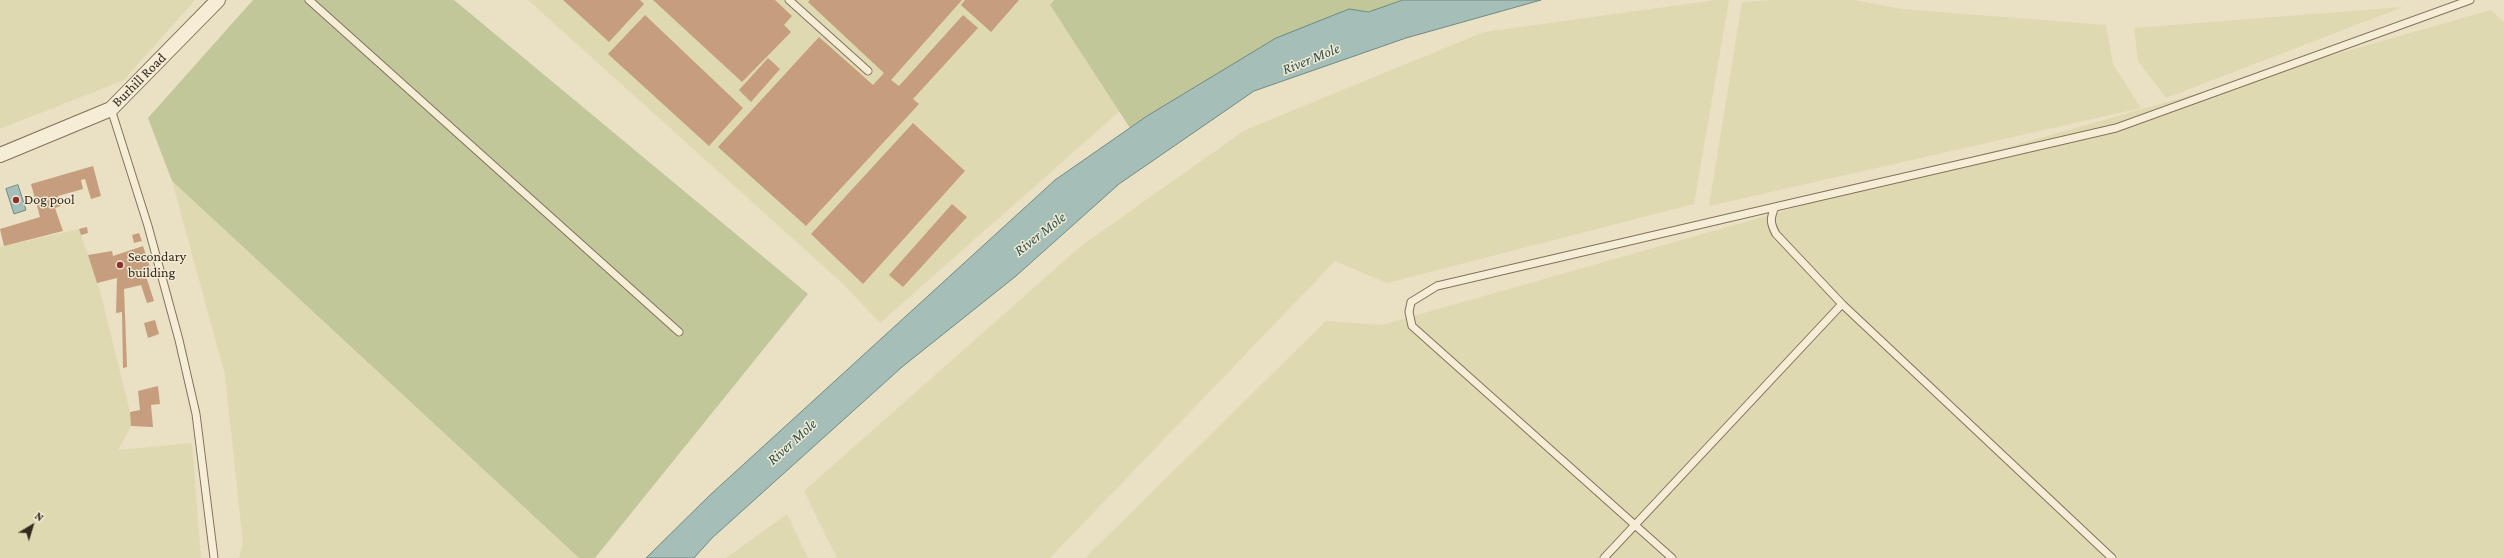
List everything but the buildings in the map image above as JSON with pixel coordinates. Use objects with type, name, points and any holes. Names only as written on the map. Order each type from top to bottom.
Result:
[{"type":"street","name":"Burhill Road","points":[[0,155],[111,109],[218,0]]},
{"type":"lane","points":[[310,0],[679,332]]},
{"type":"lane","points":[[789,0],[868,71]]},
{"type":"lane","points":[[1672,558],[1634,526],[1412,326],[1409,312],[1411,302],[1437,286],[2116,128],[2470,0]]},
{"type":"lane","points":[[111,109],[148,226],[179,340],[196,414],[214,558]]},
{"type":"lane","points":[[1775,207],[1770,216],[1771,225],[1776,234],[1842,304],[2112,558]]},
{"type":"lane","points":[[1604,558],[1842,304]]},
{"type":"shaded area","points":[[0,0],[195,0],[124,80],[0,129]]},
{"type":"shaded area","points":[[528,0],[1054,0],[1050,5],[1120,111],[880,323],[841,282]]},
{"type":"shaded area","points":[[1716,0],[1729,0],[1694,204],[1387,283],[1335,261],[1050,558],[837,558],[804,491],[1081,246],[1245,130],[1484,32]]},
{"type":"shaded area","points":[[1773,0],[1853,0],[1902,9],[2106,25],[2113,64],[2141,108],[1709,206],[1742,2]]},
{"type":"shaded area","points":[[2403,7],[2166,98],[2138,61],[2134,28]]},
{"type":"shaded area","points":[[2491,10],[2504,22],[2504,558],[1085,558],[1326,321],[1382,325]]},
{"type":"shaded area","points":[[172,181],[579,558],[239,558],[243,543],[225,375]]},
{"type":"shaded area","points":[[79,229],[99,287],[130,412],[131,427],[118,450],[192,443],[201,558],[0,558],[0,247]]},
{"type":"shaded area","points":[[787,514],[808,558],[726,558]]},
{"type":"green space","points":[[253,0],[454,0],[808,294],[595,558],[579,558],[172,181],[148,118]]},
{"type":"green space","points":[[1054,0],[1403,0],[1368,12],[1348,9],[1147,116],[1130,128],[1050,5]]},
{"type":"water","name":"River Mole","points":[[1403,0],[1541,0],[1406,38],[1254,91],[1119,184],[1016,276],[902,367],[712,538],[694,558],[646,558],[710,495],[1055,180],[1147,116],[1276,38],[1349,9],[1368,12]]},
{"type":"water","name":"Dog pool","points":[[18,185],[26,210],[14,214],[6,189]]},
{"type":"place","name":"Dog pool","points":[[16,200]]},
{"type":"place","name":"Secondary building","points":[[120,265]]}]
